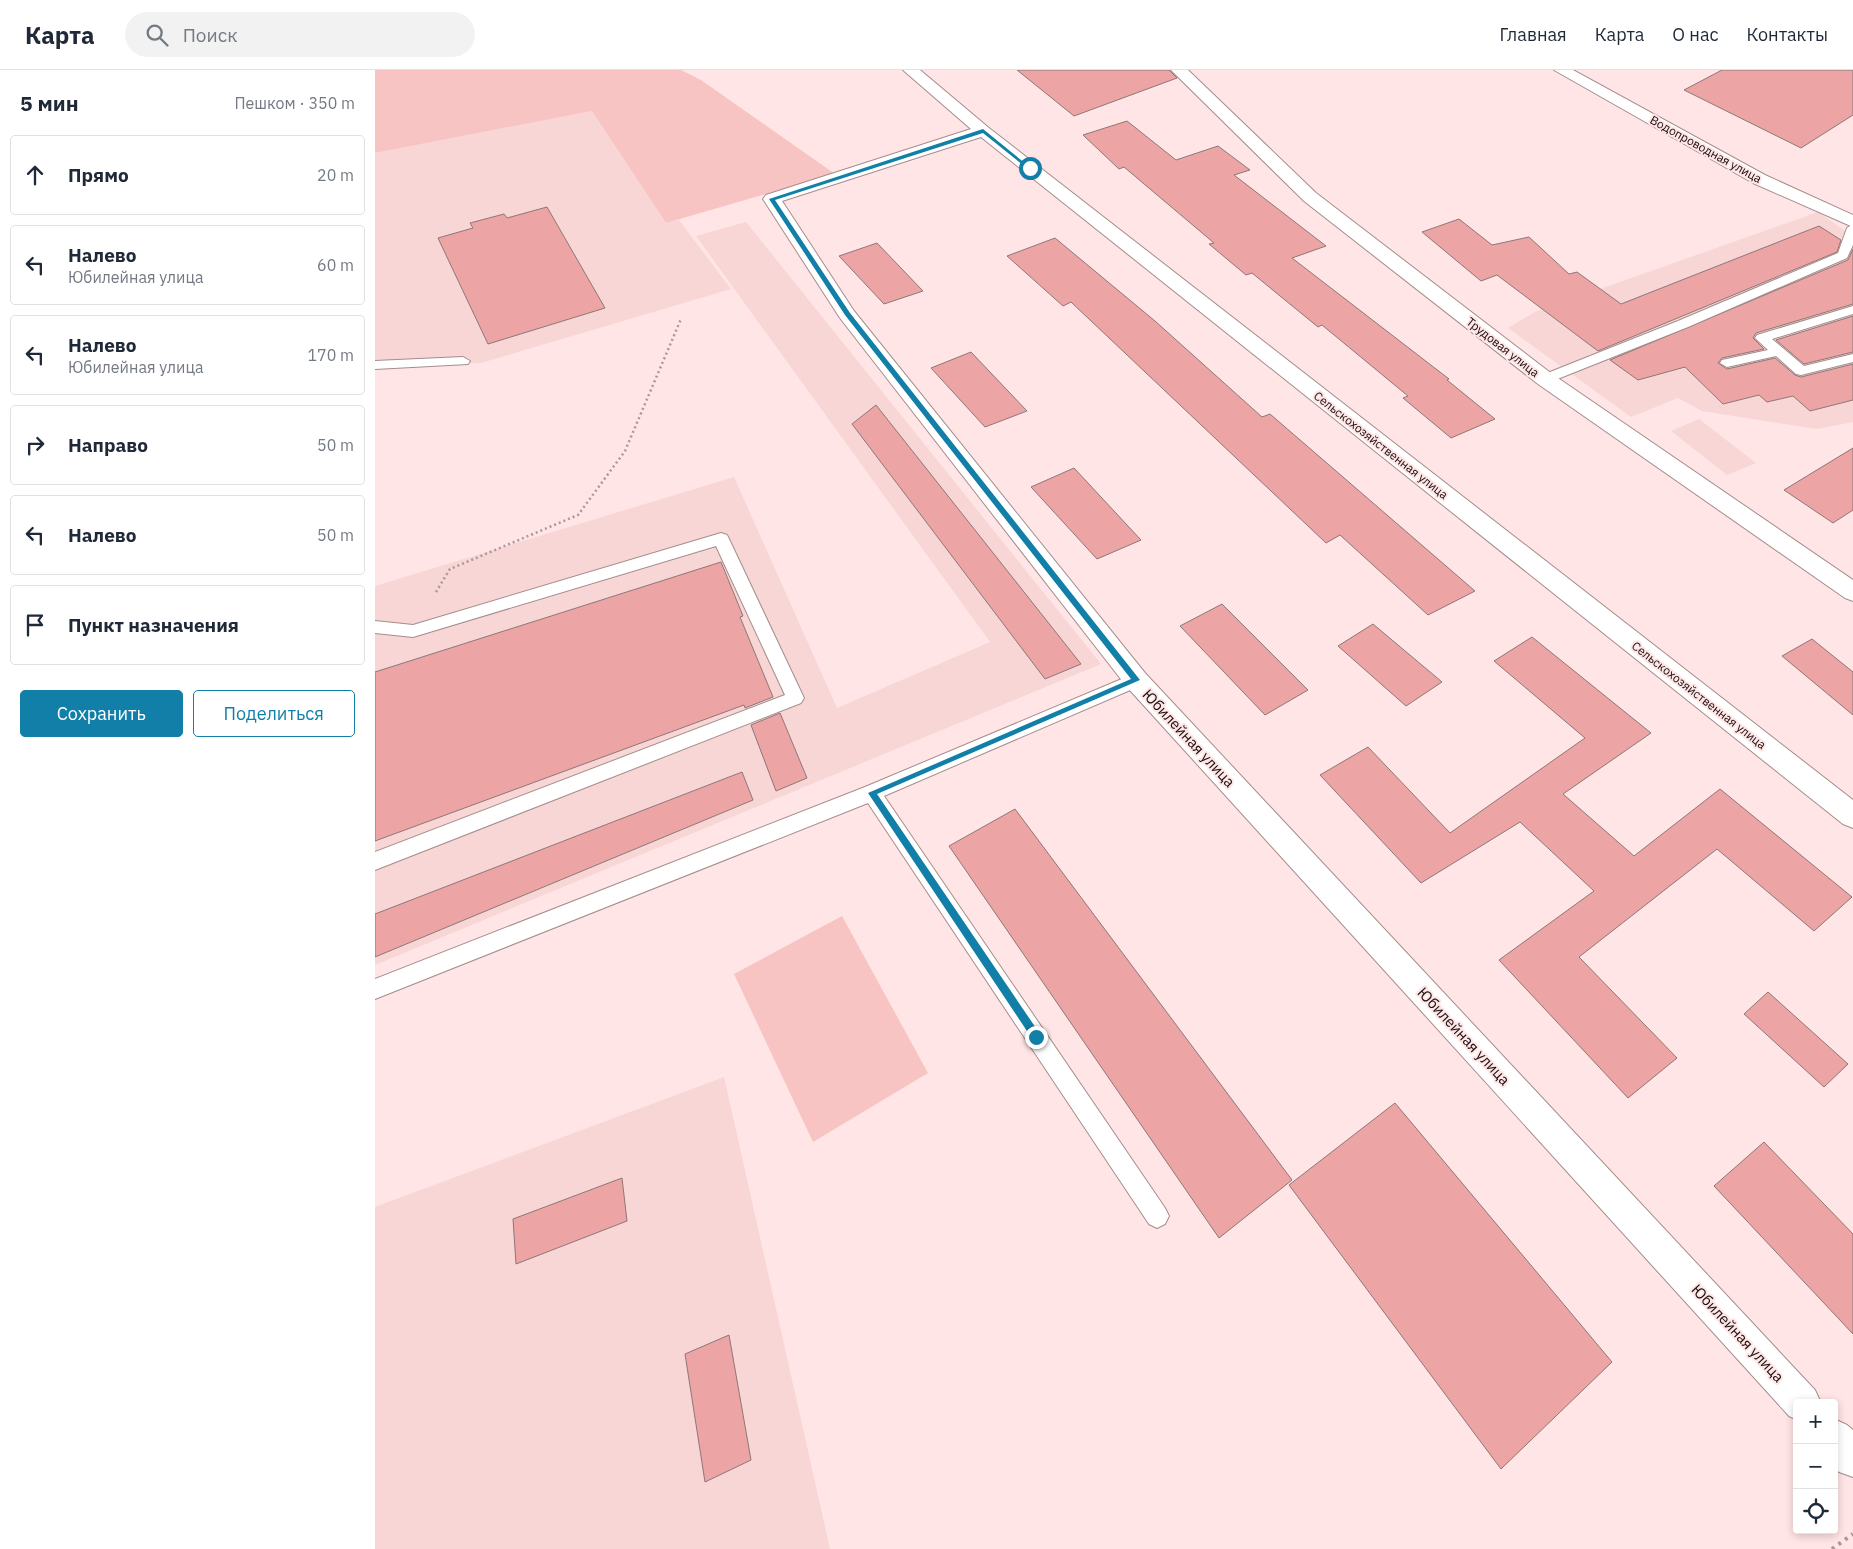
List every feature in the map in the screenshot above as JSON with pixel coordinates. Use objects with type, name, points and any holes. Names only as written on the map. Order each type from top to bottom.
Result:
[{"type":"street","name":"Сельскохозяйственная улица","points":[[911,70],[983,131],[1853,816]]},
{"type":"street","name":"Трудовая улица","points":[[1179,70],[1310,197],[1545,379],[1853,592]]},
{"type":"street","name":"Водопроводная улица","points":[[1562,70],[1759,179],[1853,222]]},
{"type":"street","name":"Юбилейная улица","points":[[983,131],[772,199],[847,314],[1136,680],[1798,1399]]},
{"type":"street","points":[[1838,1442],[1853,1458]]},
{"type":"lane","points":[[1545,379],[1683,324],[1843,255],[1853,228]]},
{"type":"lane","points":[[1853,310],[1762,338],[1801,371],[1853,358]]},
{"type":"lane","points":[[1727,363],[1777,352]]},
{"type":"lane","points":[[375,365],[463,361]]},
{"type":"lane","points":[[375,627],[413,632],[721,539],[795,698],[375,861]]},
{"type":"lane","points":[[375,989],[872,793],[1136,680]]},
{"type":"lane","points":[[872,793],[1157,1216]]},
{"type":"path","points":[[413,632],[449,569],[578,515],[625,451],[681,319]]},
{"type":"path","points":[[1832,1549],[1853,1534]]},
{"type":"shaded area","points":[[375,70],[681,70],[701,80],[835,174],[666,223],[592,111],[375,153]]},
{"type":"shaded area","points":[[592,111],[666,223],[679,220],[731,289],[481,363],[375,366],[375,153]]},
{"type":"shaded area","points":[[1818,212],[1848,233],[1853,231],[1853,422],[1817,429],[1702,411],[1678,398],[1631,417],[1508,328],[1535,312]]},
{"type":"shaded area","points":[[746,222],[1101,664],[375,965],[375,586],[734,477],[837,708],[990,642],[696,236]]},
{"type":"shaded area","points":[[1699,419],[1756,463],[1727,475],[1671,431]]},
{"type":"shaded area","points":[[842,916],[928,1073],[813,1142],[734,974]]},
{"type":"shaded area","points":[[724,1077],[830,1549],[375,1549],[375,1207]]},
{"type":"building","points":[[1017,70],[1169,70],[1177,78],[1074,116]]},
{"type":"building","points":[[1722,70],[1853,70],[1853,115],[1801,148],[1684,90]]},
{"type":"building","points":[[1127,121],[1176,160],[1218,146],[1250,170],[1234,175],[1326,246],[1292,258],[1449,379],[1447,380],[1495,419],[1451,438],[1403,398],[1408,396],[1322,325],[1318,327],[1252,273],[1246,275],[1209,244],[1214,243],[1124,167],[1119,169],[1083,135]]},
{"type":"building","points":[[547,207],[605,308],[488,344],[438,238],[473,228],[470,223],[504,214],[507,218]]},
{"type":"building","points":[[1459,219],[1492,245],[1529,237],[1569,274],[1577,272],[1621,304],[1819,226],[1841,240],[1837,252],[1598,351],[1497,275],[1481,281],[1422,232]]},
{"type":"building","points":[[1055,238],[1155,321],[1262,417],[1270,414],[1475,591],[1428,615],[1340,535],[1326,543],[1071,302],[1063,306],[1007,256]]},
{"type":"building","points":[[877,243],[923,291],[884,304],[839,256]]},
{"type":"building","points":[[1853,249],[1853,304],[1756,333],[1753,338],[1764,349],[1722,358],[1718,363],[1727,369],[1775,358],[1795,375],[1801,377],[1853,364],[1853,400],[1810,411],[1793,396],[1767,402],[1759,395],[1723,404],[1685,367],[1638,380],[1610,360],[1848,260]]},
{"type":"building","points":[[1853,316],[1853,352],[1804,364],[1776,340]]},
{"type":"building","points":[[971,352],[1027,411],[985,427],[931,368]]},
{"type":"building","points":[[876,405],[1081,664],[1045,679],[852,424]]},
{"type":"building","points":[[1853,448],[1853,510],[1833,523],[1784,490]]},
{"type":"building","points":[[1074,468],[1141,540],[1097,559],[1031,487]]},
{"type":"building","points":[[721,562],[743,616],[740,617],[773,697],[745,708],[744,705],[375,841],[375,672]]},
{"type":"building","points":[[1222,604],[1308,690],[1265,715],[1180,626]]},
{"type":"building","points":[[1373,624],[1442,682],[1406,706],[1338,646]]},
{"type":"building","points":[[1532,637],[1651,733],[1563,794],[1634,856],[1720,789],[1852,897],[1814,931],[1717,849],[1579,957],[1677,1058],[1628,1098],[1499,960],[1594,891],[1520,822],[1421,883],[1320,775],[1368,747],[1450,833],[1585,738],[1494,661]]},
{"type":"building","points":[[1812,639],[1853,672],[1853,715],[1782,656]]},
{"type":"building","points":[[780,713],[807,778],[776,791],[751,725]]},
{"type":"building","points":[[742,772],[753,800],[375,957],[375,914]]},
{"type":"building","points":[[1015,809],[1292,1180],[1219,1238],[949,846]]},
{"type":"building","points":[[1768,992],[1848,1064],[1824,1087],[1744,1014]]},
{"type":"building","points":[[1395,1103],[1612,1362],[1501,1469],[1289,1185]]},
{"type":"building","points":[[1764,1142],[1853,1234],[1853,1334],[1714,1186]]},
{"type":"building","points":[[622,1178],[627,1221],[516,1264],[513,1219]]},
{"type":"building","points":[[729,1335],[751,1460],[705,1482],[685,1354]]},
{"type":"route","points":[[1030,168],[983,131],[772,199],[847,314],[1136,680],[872,793],[1036,1037]]}]
